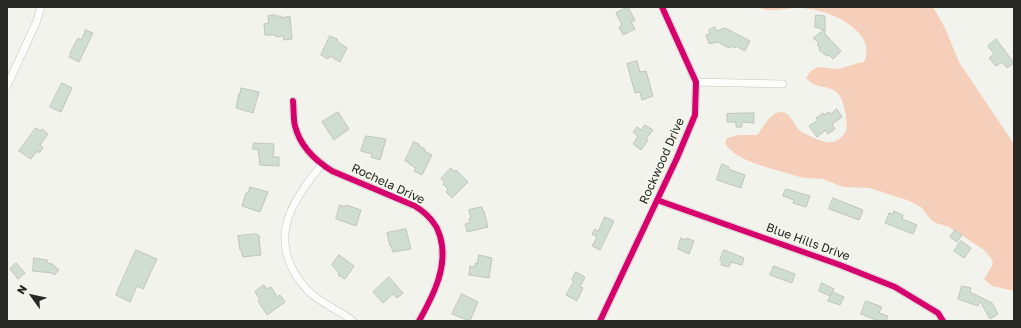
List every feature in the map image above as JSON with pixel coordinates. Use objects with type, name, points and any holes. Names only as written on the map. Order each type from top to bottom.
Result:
[{"type":"street","points":[[7,86],[36,23],[41,7]]},
{"type":"street","name":"Rockwood Drive","points":[[600,321],[677,158],[695,115],[696,82],[662,7]]},
{"type":"street","points":[[696,82],[783,84]]},
{"type":"street","name":"Rochela Drive","points":[[293,101],[295,125],[298,134],[304,146],[322,164],[332,171],[400,198],[415,206],[426,214],[436,226],[442,242],[444,258],[442,270],[419,321]]},
{"type":"street","points":[[322,164],[298,195],[289,213],[285,230],[285,251],[298,280],[313,295],[353,321]]},
{"type":"street","name":"Blue Hills Drive","points":[[657,200],[840,265],[895,287],[938,313],[943,321]]},
{"type":"shaded area","points":[[757,7],[933,7],[945,28],[959,62],[1014,144],[1014,291],[992,286],[984,279],[993,264],[991,258],[984,250],[949,227],[931,220],[921,207],[907,200],[869,188],[843,187],[823,179],[796,176],[757,164],[730,150],[725,143],[727,138],[739,135],[757,135],[770,117],[781,112],[784,112],[789,116],[799,130],[822,141],[836,141],[846,132],[847,126],[845,109],[842,101],[835,91],[815,85],[806,78],[814,69],[823,67],[837,69],[842,68],[864,62],[866,56],[866,46],[862,37],[849,24],[833,15],[806,8],[766,10]]},
{"type":"building","points":[[628,7],[635,20],[631,22],[635,29],[623,35],[619,27],[622,25],[616,13]]},
{"type":"building","points":[[816,15],[825,16],[825,34],[841,51],[833,59],[829,55],[827,56],[819,50],[820,48],[817,45],[819,43],[813,38],[824,30],[815,27]]},
{"type":"building","points":[[268,16],[281,16],[281,18],[290,16],[292,39],[284,40],[283,36],[276,37],[276,35],[265,35],[264,24],[269,23]]},
{"type":"building","points":[[715,27],[717,31],[725,28],[750,41],[745,51],[736,46],[735,48],[730,46],[729,48],[718,42],[709,44],[706,35],[710,33],[709,30]]},
{"type":"building","points":[[86,30],[93,33],[79,62],[69,57],[78,38],[81,40]]},
{"type":"building","points":[[330,36],[337,39],[338,42],[347,48],[340,62],[330,56],[328,59],[321,55]]},
{"type":"building","points":[[996,39],[1014,63],[1007,68],[1002,62],[996,66],[989,58],[994,54],[988,46]]},
{"type":"building","points":[[637,61],[640,72],[646,71],[653,96],[642,100],[640,92],[635,93],[627,64]]},
{"type":"building","points":[[62,83],[72,88],[61,112],[50,107]]},
{"type":"building","points":[[241,88],[259,92],[253,113],[236,108]]},
{"type":"building","points":[[837,109],[842,117],[832,124],[835,129],[828,134],[826,130],[817,137],[809,126],[818,120],[816,118],[823,113],[824,115],[829,112],[830,114]]},
{"type":"building","points":[[338,112],[349,129],[334,140],[322,122]]},
{"type":"building","points":[[754,113],[754,123],[742,122],[742,127],[736,127],[736,122],[727,122],[727,114]]},
{"type":"building","points":[[645,125],[653,130],[646,139],[648,140],[641,150],[633,144],[638,136],[633,132],[637,127],[641,130]]},
{"type":"building","points":[[36,128],[41,131],[42,129],[48,134],[40,145],[43,147],[40,152],[36,152],[31,159],[19,151]]},
{"type":"building","points":[[366,136],[386,139],[380,160],[371,157],[372,154],[361,151]]},
{"type":"building","points":[[414,142],[425,149],[424,151],[432,155],[422,175],[414,171],[416,168],[405,161]]},
{"type":"building","points":[[254,143],[274,144],[273,157],[279,157],[279,166],[260,165],[258,149],[253,149]]},
{"type":"building","points":[[722,164],[729,167],[728,169],[745,175],[741,188],[717,180]]},
{"type":"building","points":[[451,168],[455,172],[456,170],[468,182],[452,198],[446,192],[448,189],[443,184],[445,182],[441,179]]},
{"type":"building","points":[[250,187],[268,192],[260,212],[242,206],[246,193],[248,193]]},
{"type":"building","points":[[786,189],[810,196],[806,207],[793,203],[794,200],[783,196]]},
{"type":"building","points":[[833,198],[863,210],[859,220],[829,209]]},
{"type":"building","points":[[340,205],[345,207],[346,205],[361,210],[356,226],[336,219]]},
{"type":"building","points":[[482,207],[488,227],[467,232],[465,224],[470,223],[469,219],[471,218],[469,210]]},
{"type":"building","points":[[894,211],[903,215],[902,219],[917,225],[913,234],[885,223],[889,213],[893,214]]},
{"type":"building","points":[[605,217],[614,221],[600,250],[592,246],[597,237],[592,234],[595,229],[598,231]]},
{"type":"building","points":[[406,229],[411,249],[393,252],[387,233]]},
{"type":"building","points":[[955,230],[962,235],[957,242],[950,237]]},
{"type":"building","points":[[257,234],[260,237],[261,255],[243,257],[240,250],[238,236]]},
{"type":"building","points":[[681,238],[686,240],[687,238],[694,241],[689,254],[678,249]]},
{"type":"building","points":[[961,241],[971,248],[964,258],[954,251]]},
{"type":"building","points":[[136,250],[157,259],[143,289],[137,286],[130,302],[116,295]]},
{"type":"building","points":[[724,250],[744,258],[742,265],[731,262],[729,267],[721,265],[722,261],[720,260]]},
{"type":"building","points":[[339,255],[354,266],[345,279],[338,275],[339,273],[332,265]]},
{"type":"building","points":[[479,255],[492,258],[489,278],[469,275],[470,266],[475,267],[475,263],[477,264]]},
{"type":"building","points":[[34,258],[47,260],[48,263],[52,264],[59,270],[54,275],[52,273],[33,271]]},
{"type":"building","points":[[16,263],[25,273],[18,279],[10,269]]},
{"type":"building","points":[[774,266],[795,274],[792,283],[770,275]]},
{"type":"building","points":[[576,272],[585,277],[580,287],[583,288],[577,301],[566,295],[574,281],[572,280]]},
{"type":"building","points":[[389,277],[403,293],[397,298],[393,294],[383,303],[373,292]]},
{"type":"building","points":[[822,283],[834,289],[830,296],[819,291]]},
{"type":"building","points":[[264,285],[267,289],[271,287],[277,297],[280,295],[285,302],[267,315],[258,301],[260,300],[255,292]]},
{"type":"building","points":[[962,286],[971,288],[970,292],[992,303],[998,314],[990,319],[980,301],[978,306],[958,299]]},
{"type":"building","points":[[833,292],[844,297],[840,305],[828,301]]},
{"type":"building","points":[[462,294],[478,302],[470,321],[452,314]]},
{"type":"building","points":[[866,301],[882,307],[879,313],[888,316],[886,321],[879,321],[861,314]]},
{"type":"cycle path","points":[[600,321],[677,158],[695,115],[696,82],[662,7]]},
{"type":"cycle path","points":[[293,101],[294,123],[297,133],[309,152],[320,163],[332,171],[415,206],[424,212],[437,227],[442,247],[441,269],[434,291],[419,321]]},
{"type":"cycle path","points":[[657,200],[840,265],[895,287],[938,313],[943,321]]}]
